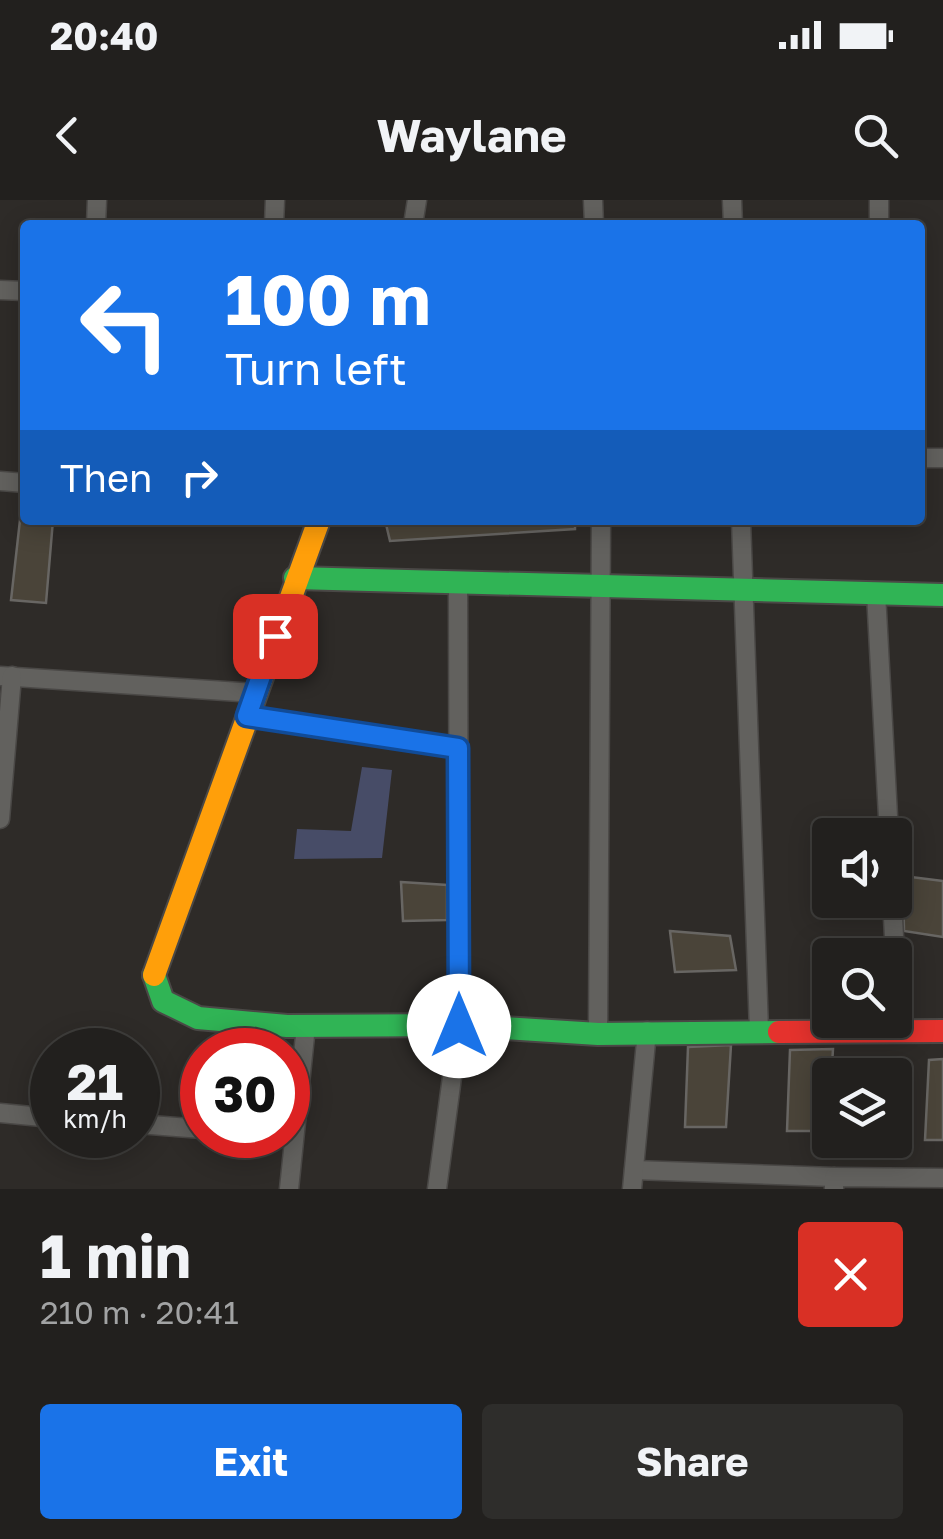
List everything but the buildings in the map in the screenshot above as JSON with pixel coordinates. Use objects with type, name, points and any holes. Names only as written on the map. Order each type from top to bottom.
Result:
[{"type":"street","points":[[316,525],[154,974],[163,1002],[198,1018],[306,1026],[459,1026],[598,1034],[812,1031]]},
{"type":"street","points":[[598,1034],[601,525]]},
{"type":"street","points":[[741,525],[759,1031]]},
{"type":"street","points":[[295,578],[943,595]]},
{"type":"street","points":[[437,1189],[459,1026],[458,583]]},
{"type":"street","points":[[876,593],[887,818]]},
{"type":"street","points":[[0,819],[6,676],[255,693]]},
{"type":"street","points":[[247,716],[458,748]]},
{"type":"street","points":[[912,1031],[943,1031]]},
{"type":"street","points":[[648,1032],[633,1180],[834,1183],[943,1178]]},
{"type":"street","points":[[0,1114],[30,1116]]},
{"type":"street","points":[[286,1158],[289,1189]]},
{"type":"shaded area","points":[[362,767],[392,770],[382,858],[294,859],[297,829],[351,831]]},
{"type":"traffic: fast","points":[[295,578],[943,595]]},
{"type":"traffic: fast","points":[[154,975],[163,1001],[198,1018],[287,1026],[459,1025],[598,1034],[779,1032]]},
{"type":"traffic: slow","points":[[154,975],[317,525]]},
{"type":"traffic: jam","points":[[779,1032],[943,1031]]},
{"type":"route","points":[[275,636],[247,716],[458,748],[459,1026]]}]
